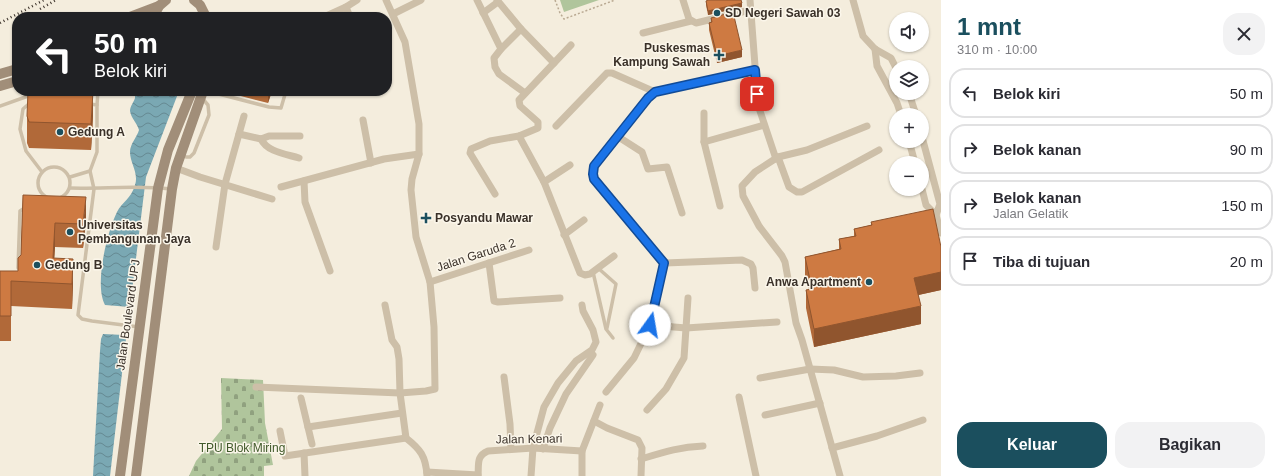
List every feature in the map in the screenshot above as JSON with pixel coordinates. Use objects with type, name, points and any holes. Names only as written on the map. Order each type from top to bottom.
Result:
[{"type":"street","points":[[194,0],[200,5],[204,12]]},
{"type":"street","points":[[335,12],[357,0]]},
{"type":"street","points":[[256,387],[400,393],[435,389],[434,327],[430,282],[416,237],[411,190],[412,179],[419,154],[419,124],[405,42],[386,0]]},
{"type":"street","points":[[393,14],[421,0]]},
{"type":"street","points":[[477,0],[500,49]]},
{"type":"street","points":[[683,0],[691,21]]},
{"type":"street","points":[[750,0],[758,105],[764,126],[789,187],[797,192],[802,192],[879,150]]},
{"type":"street","points":[[853,0],[863,36],[874,49],[892,60]]},
{"type":"street","points":[[483,13],[498,1],[521,29],[554,63]]},
{"type":"street","points":[[142,12],[163,3]]},
{"type":"street","points":[[157,12],[163,3]]},
{"type":"street","points":[[346,7],[348,12]]},
{"type":"street","points":[[643,33],[691,21],[696,23],[750,10]]},
{"type":"street","points":[[521,29],[500,49],[494,58],[495,67],[499,74],[525,93]]},
{"type":"street","points":[[495,194],[470,151],[471,149],[490,141],[519,136],[538,128],[538,122],[520,106],[519,100],[571,45]]},
{"type":"street","points":[[874,49],[877,66],[899,108]]},
{"type":"street","points":[[0,74],[12,70]]},
{"type":"street","points":[[664,263],[594,179],[594,166],[648,98],[655,92],[755,70]]},
{"type":"street","points":[[556,126],[607,73],[612,73],[655,92]]},
{"type":"street","points":[[0,86],[12,82]]},
{"type":"street","name":"Jalan Boulevard UPJ","points":[[120,476],[158,188],[168,150],[190,96]]},
{"type":"street","points":[[136,476],[172,190],[176,168],[203,96]]},
{"type":"street","points":[[704,113],[704,142],[720,206]]},
{"type":"street","points":[[216,247],[225,184],[244,116]]},
{"type":"street","points":[[363,120],[371,162]]},
{"type":"street","points":[[704,142],[764,126]]},
{"type":"street","points":[[840,476],[796,323],[785,262],[759,226],[743,193],[742,186],[755,172],[777,158],[807,150],[866,126]]},
{"type":"street","points":[[239,134],[260,139],[269,136],[300,136]]},
{"type":"street","points":[[519,136],[544,182],[580,273],[585,275],[596,270],[614,256]]},
{"type":"street","points":[[617,136],[642,152],[648,169],[668,167],[682,213]]},
{"type":"street","points":[[260,139],[263,145],[268,148],[299,158]]},
{"type":"street","points":[[925,148],[940,204],[933,216]]},
{"type":"street","points":[[281,187],[371,162],[419,154]]},
{"type":"street","points":[[544,182],[570,164]]},
{"type":"street","points":[[176,168],[272,199]]},
{"type":"street","points":[[304,181],[305,202],[330,271]]},
{"type":"street","points":[[924,196],[926,205],[941,233]]},
{"type":"street","points":[[564,235],[584,220]]},
{"type":"street","name":"Jalan Garuda 2","points":[[430,282],[529,250]]},
{"type":"street","points":[[664,263],[742,260],[751,264],[753,268],[755,288]]},
{"type":"street","points":[[489,263],[494,301],[504,302],[560,298]]},
{"type":"street","points":[[606,392],[634,358],[650,325],[664,263]]},
{"type":"street","points":[[647,410],[666,389],[684,358],[688,298]]},
{"type":"street","points":[[385,305],[392,340],[397,347],[399,359],[400,393],[406,438],[422,452],[427,474],[478,476]]},
{"type":"street","points":[[531,476],[533,448],[544,407],[558,383],[576,361],[592,350],[596,342],[593,330],[583,311],[582,305]]},
{"type":"street","points":[[650,325],[686,328],[777,322]]},
{"type":"street","points":[[140,327],[155,330]]},
{"type":"street","points":[[543,449],[550,428],[566,394],[593,355]]},
{"type":"street","points":[[760,378],[810,369],[834,370],[863,377],[896,376],[920,373]]},
{"type":"street","points":[[504,377],[510,424],[511,450]]},
{"type":"street","points":[[739,397],[756,476]]},
{"type":"street","points":[[301,398],[312,444]]},
{"type":"street","points":[[765,415],[820,403]]},
{"type":"street","points":[[582,476],[582,451],[600,405]]},
{"type":"street","points":[[308,427],[402,413]]},
{"type":"street","points":[[832,448],[877,436],[923,420]]},
{"type":"street","points":[[594,421],[607,428],[638,440],[641,444],[641,476]]},
{"type":"street","points":[[280,431],[285,456],[406,438]]},
{"type":"street","points":[[642,459],[687,446],[703,446]]},
{"type":"street","name":"Jalan Kenari","points":[[478,476],[479,459],[483,453],[488,451],[533,448],[582,451]]},
{"type":"street","points":[[304,453],[305,476]]},
{"type":"lane","points":[[0,106],[29,96]]},
{"type":"lane","points":[[98,96],[97,152],[90,171],[94,189],[78,315],[82,319],[92,321],[140,327]]},
{"type":"lane","points":[[227,96],[269,107],[281,108],[285,96]]},
{"type":"lane","points":[[38,102],[31,102],[23,109],[20,129],[26,151],[42,172]]},
{"type":"lane","points":[[86,104],[97,105]]},
{"type":"lane","points":[[57,167],[67,172],[71,183],[67,193],[57,199],[51,199],[42,193],[38,183],[42,172],[46,168],[57,167]]},
{"type":"lane","points":[[70,177],[90,171]]},
{"type":"lane","points":[[70,188],[94,189],[123,187],[172,190]]},
{"type":"lane","points":[[38,197],[42,193]]},
{"type":"lane","points":[[18,272],[20,211],[30,204]]},
{"type":"lane","points":[[596,270],[606,329],[613,338]]},
{"type":"lane","points":[[596,270],[616,284],[606,329]]},
{"type":"path","points":[[555,0],[560,13],[564,18],[615,0]]},
{"type":"green space","points":[[560,0],[599,0],[564,12]]},
{"type":"green space","name":"TPU Blok Miring","points":[[221,378],[263,380],[265,423],[273,465],[264,466],[264,476],[189,476],[196,461],[222,429]]},
{"type":"water","points":[[135,96],[177,96],[146,177],[130,307],[105,305],[102,296],[101,272],[109,232],[117,212],[131,194],[136,181],[130,152],[131,146],[139,130],[130,111]]},
{"type":"water","points":[[103,334],[124,335],[126,339],[110,476],[93,476],[100,351]]},
{"type":"building","points":[[741,0],[742,3],[708,11],[706,1]]},
{"type":"building","points":[[733,12],[742,50],[717,56],[709,23],[712,22],[711,18]]},
{"type":"building","points":[[28,96],[93,96],[91,124],[29,122],[27,116]]},
{"type":"building","points":[[23,195],[86,197],[83,224],[55,223],[53,258],[73,259],[72,284],[11,281],[11,316],[0,316],[0,271],[18,271],[18,258],[21,255]]},
{"type":"building","points":[[933,209],[941,247],[941,272],[914,278],[921,306],[814,329],[806,290],[812,289],[805,257],[841,249],[839,239],[856,236],[854,229],[872,225],[871,222]]},
{"type":"railway","points":[[21,12],[44,0]]},
{"type":"railway","points":[[40,9],[56,0]]},
{"type":"railway","points":[[0,23],[12,17]]},
{"type":"place","name":"SD Negeri Sawah 03","points":[[717,13]]},
{"type":"place","name":"Puskesmas Kampung Sawah","points":[[719,55]]},
{"type":"place","name":"Gedung A","points":[[60,132]]},
{"type":"place","name":"Posyandu Mawar","points":[[426,218]]},
{"type":"place","name":"Universitas Pembangunan Jaya","points":[[70,232]]},
{"type":"place","name":"Gedung B","points":[[37,265]]},
{"type":"place","name":"Anwa Apartment","points":[[869,282]]},
{"type":"route","points":[[650,325],[664,263],[594,179],[594,166],[648,98],[655,92],[755,70],[757,94]]}]
